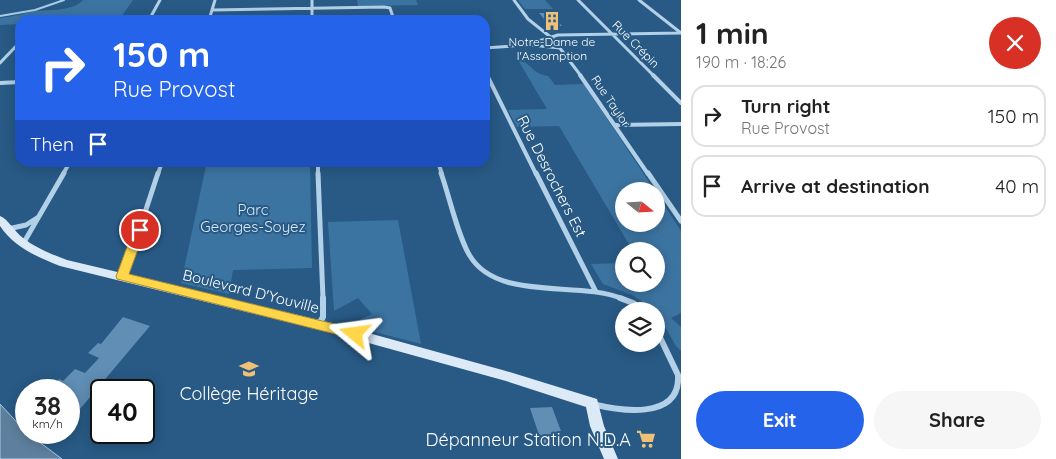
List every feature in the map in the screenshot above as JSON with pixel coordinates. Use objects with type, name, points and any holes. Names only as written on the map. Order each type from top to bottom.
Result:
[{"type":"street","points":[[152,15],[160,0]]},
{"type":"street","points":[[211,15],[216,0]]},
{"type":"street","points":[[312,0],[312,15]]},
{"type":"street","name":"Rue Taylor","points":[[514,0],[528,18],[551,37],[560,48],[681,221]]},
{"type":"street","name":"Rue Crépin","points":[[578,0],[681,102]]},
{"type":"street","points":[[639,0],[681,33]]},
{"type":"street","points":[[213,10],[388,8],[392,15]]},
{"type":"street","points":[[526,45],[564,35],[681,33]]},
{"type":"street","points":[[490,48],[526,45],[560,48]]},
{"type":"street","points":[[0,63],[15,47]]},
{"type":"street","points":[[0,83],[15,82]]},
{"type":"street","name":"Rue Desrochers Est","points":[[490,82],[596,292]]},
{"type":"street","points":[[615,125],[681,124]]},
{"type":"street","points":[[23,244],[67,167]]},
{"type":"street","points":[[122,276],[127,267],[160,167]]},
{"type":"street","points":[[318,167],[323,302],[323,318],[319,324]]},
{"type":"street","points":[[440,167],[466,249],[472,260],[493,278],[505,282],[596,292],[622,298],[629,302]]},
{"type":"street","points":[[7,230],[29,224],[41,214]]},
{"type":"street","name":"Boulevard D'Youville","points":[[0,219],[7,230],[23,244],[41,254],[64,263],[319,324],[506,376],[592,404]]},
{"type":"street","points":[[611,459],[597,426],[592,404],[638,411],[662,408],[671,404],[676,399],[681,388],[677,365],[665,344]]},
{"type":"green space","points":[[83,0],[133,0],[122,15],[18,15],[73,7]]},
{"type":"green space","points":[[357,0],[416,0],[418,5],[358,6]]},
{"type":"green space","points":[[518,0],[545,0],[553,9],[525,9]]},
{"type":"green space","points":[[15,16],[15,24],[0,25],[0,18]]},
{"type":"green space","points":[[518,60],[527,63],[538,73],[548,76],[555,85],[584,84],[649,182],[615,182],[615,221],[559,126],[517,127],[508,110],[547,109]]},
{"type":"green space","name":"Parc Georges-Soyez","points":[[206,167],[310,167],[312,268],[233,270],[229,294],[181,283]]},
{"type":"green space","points":[[665,207],[681,231],[681,313],[671,318],[681,327],[681,351],[665,327],[665,302],[642,302],[624,292],[665,292],[665,242],[628,242],[622,232],[665,232]]},
{"type":"green space","name":"Parc Georges-Soyez","points":[[398,220],[421,344],[348,325],[372,314],[358,298],[334,311],[328,222]]},
{"type":"green space","points":[[615,263],[615,289],[603,284],[591,264]]},
{"type":"shaded area","points":[[0,404],[15,420],[15,444],[42,444],[62,459],[0,459]]},
{"type":"building","name":"Notre-Dame de l'Assomption","points":[[539,13],[551,13],[562,26],[550,26]]},
{"type":"building","points":[[123,317],[150,326],[105,379],[90,379],[90,397],[80,409],[80,379],[65,379],[75,369],[85,373],[99,358],[88,353],[98,343],[101,344]]},
{"type":"building","points":[[552,407],[561,431],[554,432],[559,446],[543,447],[530,408]]},
{"type":"waterway","points":[[0,16],[35,10],[64,0]]},
{"type":"place","name":"Notre-Dame de l'Assomption","points":[[552,21]]},
{"type":"place","name":"Collège Héritage","points":[[249,369]]},
{"type":"place","name":"Dépanneur Station N.D.A","points":[[646,439]]},
{"type":"route","points":[[140,230],[122,276],[355,334]]}]
